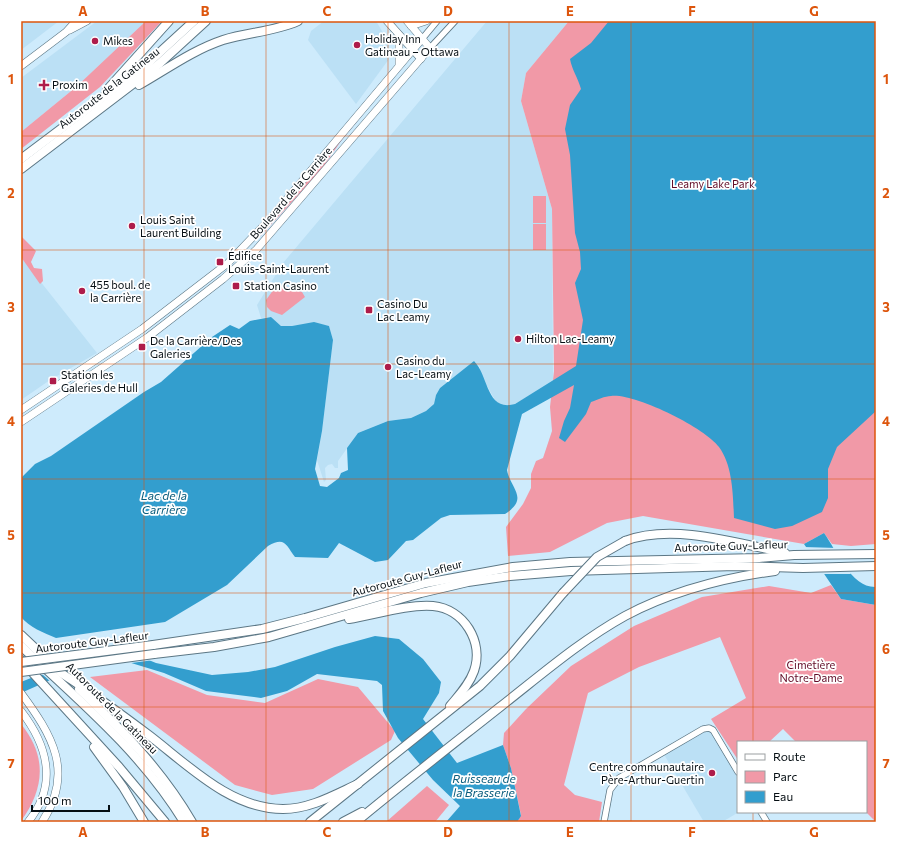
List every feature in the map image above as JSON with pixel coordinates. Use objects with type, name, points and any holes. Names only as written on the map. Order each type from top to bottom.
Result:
[{"type":"highway","points":[[97,102],[121,72],[169,21]]},
{"type":"highway","name":"Autoroute de la Gatineau","points":[[21,159],[156,56],[194,21]]},
{"type":"highway","name":"Autoroute de la Gatineau","points":[[21,169],[167,58],[206,21]]},
{"type":"highway","points":[[114,99],[209,46],[235,36],[285,26],[298,21]]},
{"type":"highway","points":[[310,822],[440,718],[495,671],[563,593],[597,557],[625,541],[653,534],[676,535],[709,538],[794,555]]},
{"type":"highway","name":"Autoroute Guy-Lafleur","points":[[21,661],[153,645],[262,629],[426,583],[500,568],[561,563],[759,558],[794,555],[876,554]]},
{"type":"highway","name":"Autoroute Guy-Lafleur","points":[[25,670],[246,642],[307,628],[425,592],[475,581],[517,575],[571,571],[735,566],[803,568],[876,566]]},
{"type":"highway","points":[[356,822],[563,658],[602,630],[630,614],[674,594],[706,584],[751,575],[803,568]]},
{"type":"highway","points":[[307,628],[421,606],[440,608],[454,614],[464,622],[473,636],[476,649],[476,662],[468,684],[440,718]]},
{"type":"highway","name":"Autoroute de la Gatineau","points":[[21,636],[61,673],[65,682],[142,763],[184,822]]},
{"type":"highway","name":"Autoroute de la Gatineau","points":[[21,646],[40,664],[65,682],[113,722],[147,757],[174,792],[192,822]]},
{"type":"highway","points":[[21,661],[25,670],[119,767],[165,822]]},
{"type":"highway","points":[[61,673],[105,702],[220,788],[233,796],[255,805],[284,809],[304,806],[358,784]]},
{"type":"highway","points":[[73,719],[116,776],[144,822]]},
{"type":"highway","points":[[343,822],[375,806]]},
{"type":"main road","points":[[66,32],[76,21]]},
{"type":"main road","points":[[21,66],[66,32],[87,21]]},
{"type":"main road","points":[[387,21],[399,37],[421,59]]},
{"type":"main road","points":[[409,23],[426,21]]},
{"type":"main road","points":[[409,23],[430,48]]},
{"type":"main road","points":[[399,37],[399,64]]},
{"type":"main road","name":"Boulevard de la Carrière","points":[[21,410],[142,330],[228,263],[265,224],[399,64],[422,39]]},
{"type":"main road","name":"Boulevard de la Carrière","points":[[21,422],[141,342],[247,258],[333,163],[430,48]]},
{"type":"main road","points":[[21,693],[49,735],[57,758],[58,779],[55,794],[51,806],[42,822]]},
{"type":"main road","points":[[21,711],[39,739],[46,768],[46,782],[43,797],[28,822]]},
{"type":"street","name":"Boulevard de la Carrière","points":[[422,39],[437,21]]},
{"type":"street","name":"Boulevard de la Carrière","points":[[430,48],[455,21]]},
{"type":"street","points":[[604,822],[610,790],[619,778],[703,729],[708,728],[715,733],[737,770]]},
{"type":"street","points":[[762,813],[767,822]]},
{"type":"shaded area","points":[[21,21],[59,21],[21,50]]},
{"type":"shaded area","points":[[97,21],[146,21],[76,87],[21,132],[21,78]]},
{"type":"shaded area","points":[[324,21],[376,21],[389,43],[389,59],[356,104],[308,40],[311,31]]},
{"type":"shaded area","points":[[487,21],[569,21],[526,73],[521,101],[552,209],[553,381],[515,404],[506,407],[496,402],[480,373],[480,367],[474,361],[440,388],[436,395],[434,404],[426,411],[411,418],[388,421],[358,433],[338,461],[338,468],[335,468],[332,464],[325,468],[326,480],[324,482],[317,460],[333,340],[329,326],[314,323],[281,326],[271,317],[261,318],[257,305],[283,263]]},
{"type":"shaded area","points":[[21,257],[97,353],[50,380],[21,400]]},
{"type":"shaded area","points":[[709,728],[737,770],[737,813],[722,822],[704,822],[662,751]]},
{"type":"green space","points":[[146,21],[162,21],[100,87],[21,149],[21,132],[76,87]]},
{"type":"green space","name":"Leamy Lake Park","points":[[569,21],[876,21],[876,544],[851,546],[832,544],[824,533],[804,544],[643,516],[607,523],[550,552],[508,556],[506,527],[523,504],[531,488],[531,474],[536,461],[543,458],[552,431],[550,407],[554,371],[552,209],[521,101],[526,73]]},
{"type":"green space","points":[[408,59],[341,141],[321,170],[258,239]]},
{"type":"green space","points":[[533,196],[546,196],[546,223],[533,223]]},
{"type":"green space","points":[[533,224],[546,224],[546,250],[533,250]]},
{"type":"green space","points":[[21,236],[36,251],[31,262],[34,268],[42,269],[43,281],[40,284],[21,257]]},
{"type":"green space","points":[[285,286],[302,292],[305,297],[282,315],[271,311],[267,307],[266,300],[274,289]]},
{"type":"green space","name":"Cimetière Notre-Dame","points":[[831,585],[841,599],[876,605],[876,822],[867,813],[867,741],[795,741],[783,729],[770,741],[737,741],[737,758],[711,719],[746,698],[720,637],[639,667],[588,693],[564,785],[575,795],[602,802],[599,822],[517,822],[521,815],[511,768],[503,745],[504,733],[526,709],[571,666],[634,626],[702,597],[769,586],[811,593]]},
{"type":"green space","points":[[147,670],[207,695],[265,703],[318,679],[358,687],[395,731],[391,740],[313,789],[272,795],[235,785],[90,677]]},
{"type":"green space","points":[[21,724],[35,748],[39,760],[40,772],[35,796],[21,821]]},
{"type":"green space","points":[[427,786],[449,805],[435,822],[386,822]]},
{"type":"water","name":"Lac de la Carrière","points":[[609,21],[876,21],[876,411],[837,447],[828,469],[828,498],[822,512],[792,526],[775,529],[734,518],[733,491],[730,472],[724,455],[719,447],[711,439],[685,422],[669,413],[636,400],[611,396],[591,402],[586,414],[565,442],[559,438],[570,408],[574,385],[522,414],[507,470],[517,498],[516,503],[505,514],[450,515],[441,518],[413,540],[406,541],[388,560],[375,562],[339,543],[328,558],[295,557],[284,543],[274,543],[268,546],[227,585],[165,622],[56,638],[24,621],[21,617],[21,478],[35,464],[51,456],[161,382],[212,337],[230,325],[239,329],[250,321],[271,317],[281,326],[292,326],[314,322],[329,326],[333,340],[322,431],[315,469],[320,486],[327,487],[339,478],[341,473],[348,470],[347,448],[358,433],[388,421],[411,418],[426,411],[434,404],[436,395],[440,388],[474,361],[479,367],[493,398],[498,403],[506,405],[515,404],[576,366],[583,320],[575,283],[581,269],[580,252],[575,233],[570,155],[565,129],[570,105],[581,89],[570,59],[591,43]]},
{"type":"water","points":[[824,533],[852,575],[859,582],[867,586],[876,587],[876,605],[841,599],[804,544]]},
{"type":"water","name":"Ruisseau de la Brasserie","points":[[375,636],[399,639],[423,659],[441,682],[439,693],[423,719],[457,763],[503,745],[511,768],[521,816],[517,822],[446,822],[460,806],[433,780],[398,738],[383,711],[382,685],[377,681],[317,674],[287,691],[261,698],[206,691],[164,673],[128,662],[75,669],[21,693],[21,682],[76,660],[134,654],[156,663],[212,675],[248,672],[275,667],[335,647]]},
{"type":"pier","points":[[804,547],[837,548],[851,574],[821,574]]},
{"type":"pier","points":[[134,652],[154,660],[71,671],[72,672],[51,682],[43,675],[32,677],[76,658]]},
{"type":"place","name":"Mikes","points":[[95,41]]},
{"type":"place","name":"Holiday Inn Gatineau – Ottawa","points":[[357,45]]},
{"type":"place","name":"Proxim","points":[[44,85]]},
{"type":"place","name":"Louis Saint Laurent Building","points":[[132,226]]},
{"type":"place","name":"Édifice Louis-Saint-Laurent","points":[[220,262]]},
{"type":"place","name":"Station Casino","points":[[236,286]]},
{"type":"place","name":"455 boul. de la Carrière","points":[[82,291]]},
{"type":"place","name":"Casino Du Lac Leamy","points":[[369,310]]},
{"type":"place","name":"Hilton Lac-Leamy","points":[[518,339]]},
{"type":"place","name":"De la Carrière/Des Galeries","points":[[142,347]]},
{"type":"place","name":"Casino du Lac-Leamy","points":[[388,367]]},
{"type":"place","name":"Station les Galeries de Hull","points":[[53,381]]},
{"type":"place","name":"Centre communautaire Père-Arthur-Guertin","points":[[712,773]]}]
